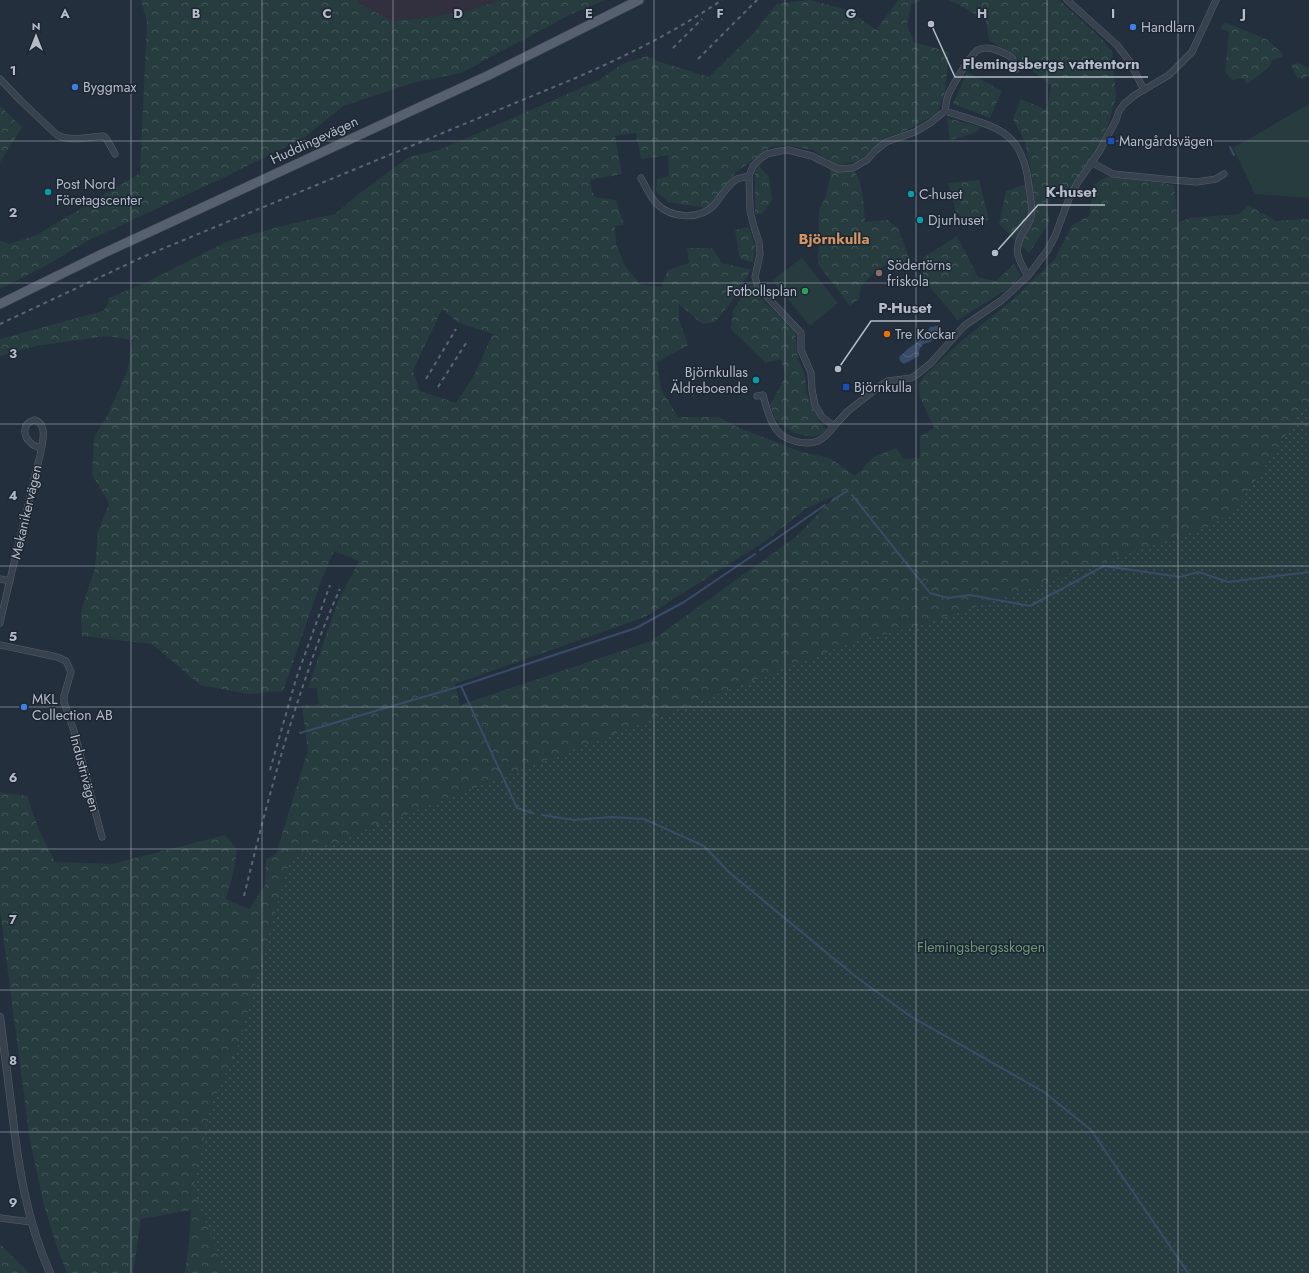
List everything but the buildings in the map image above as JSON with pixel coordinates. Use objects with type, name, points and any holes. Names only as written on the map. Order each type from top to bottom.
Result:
[{"type":"main road","name":"Huddingevägen","points":[[0,304],[104,253],[489,75],[639,0]]},
{"type":"street","points":[[1067,0],[1117,45],[1130,62],[1144,90]]},
{"type":"street","points":[[757,396],[762,395],[777,431],[786,438],[795,441],[812,443],[825,437],[848,411],[876,389],[888,381],[911,378],[931,363],[964,326],[1010,293],[1028,276],[1047,251],[1055,236],[1070,196],[1099,152],[1116,120],[1119,110],[1135,95],[1170,75],[1192,52],[1216,0]]},
{"type":"street","points":[[834,426],[822,417],[815,405],[811,373],[801,350],[802,333],[758,287],[755,277],[760,254],[759,242],[750,211],[749,176],[751,169],[767,154],[788,150],[812,156],[838,169],[853,168],[867,160],[886,142],[915,132],[930,123],[945,111],[949,95],[967,63],[979,49],[992,48],[1011,56],[1014,59],[1016,69]]},
{"type":"street","points":[[0,79],[57,135],[64,138],[74,139],[102,136],[106,138],[115,154]]},
{"type":"street","points":[[945,111],[995,127],[1009,137],[1023,158],[1027,173],[1031,217],[1027,227],[1020,237],[1017,257],[1028,276]]},
{"type":"street","points":[[1092,162],[1113,174],[1172,180],[1197,182],[1216,179],[1224,174]]},
{"type":"street","points":[[641,178],[651,197],[658,206],[671,212],[686,216],[697,215],[707,211],[714,206],[732,182],[749,176]]},
{"type":"street","name":"Mekanikervägen","points":[[0,623],[44,436],[40,423],[34,420],[29,421],[26,424],[25,435],[33,445],[41,448]]},
{"type":"street","points":[[0,579],[10,581]]},
{"type":"street","name":"Industrivägen","points":[[0,645],[57,657],[66,661],[69,666],[71,672],[64,696],[64,702],[76,738],[102,837]]},
{"type":"street","points":[[0,1017],[17,1159],[31,1222],[41,1254],[50,1273]]},
{"type":"street","points":[[0,1218],[31,1222]]},
{"type":"shaded area","points":[[357,0],[501,0],[465,12],[392,21],[360,4]]},
{"type":"green space","points":[[141,0],[357,0],[360,4],[392,21],[465,12],[501,0],[605,0],[569,15],[461,73],[412,83],[343,106],[305,137],[229,175],[87,241],[47,265],[0,289],[0,240],[9,244],[37,235],[140,173],[147,22]]},
{"type":"green space","points":[[810,0],[848,10],[876,30],[898,0],[922,0],[911,5],[907,25],[914,42],[949,52],[945,91],[938,113],[904,132],[884,138],[859,161],[837,165],[813,150],[786,145],[771,147],[735,173],[707,208],[668,202],[656,191],[657,179],[669,176],[668,155],[641,159],[636,133],[615,136],[622,174],[590,180],[595,197],[616,200],[624,225],[615,226],[616,244],[625,266],[640,284],[661,287],[668,270],[689,263],[687,248],[712,248],[722,263],[751,270],[729,305],[715,322],[702,324],[679,304],[679,319],[688,345],[657,362],[661,389],[678,417],[718,417],[737,427],[802,452],[830,458],[855,476],[874,457],[896,448],[904,459],[920,458],[920,436],[934,428],[920,397],[919,385],[923,377],[959,343],[1011,301],[1055,259],[1072,225],[1089,216],[1094,184],[1109,176],[1174,185],[1178,223],[1189,218],[1239,214],[1248,205],[1276,221],[1309,220],[1309,1273],[185,1273],[191,1210],[141,1219],[133,1273],[67,1273],[44,1205],[30,1141],[0,911],[0,791],[2,793],[27,796],[39,830],[55,862],[112,864],[225,835],[237,849],[234,870],[226,899],[249,909],[265,885],[266,859],[276,854],[308,750],[302,706],[319,704],[317,688],[308,688],[338,601],[359,561],[334,551],[321,581],[283,691],[248,694],[200,685],[152,644],[82,636],[81,611],[95,568],[98,531],[109,504],[92,474],[94,437],[107,416],[127,372],[133,340],[107,336],[36,346],[0,356],[0,339],[103,311],[108,304],[109,298],[145,283],[226,242],[278,227],[335,214],[360,193],[409,157],[442,149],[599,80],[622,64],[647,56],[660,62],[709,77],[755,32],[776,4]],"holes":[[[442,309],[457,322],[493,334],[473,377],[456,403],[420,391],[413,371]],[[836,495],[797,536],[651,641],[460,705],[455,684],[645,617],[764,542],[807,508]]]},
{"type":"green space","points":[[948,0],[1059,0],[1101,38],[1112,51],[1116,97],[1109,122],[1099,147],[1069,192],[1057,187],[1046,206],[1050,221],[1029,253],[999,224],[1006,191],[1033,182],[1025,142],[1013,119],[1021,99],[1047,110],[1051,86],[1025,64],[989,40],[986,21],[958,4]]},
{"type":"green space","points":[[1226,23],[1266,39],[1283,54],[1282,57],[1273,60],[1268,68],[1247,84],[1243,78],[1232,80],[1225,72],[1229,32],[1221,29],[1222,25]]},
{"type":"green space","points":[[1298,63],[1309,68],[1309,75],[1303,79],[1297,77],[1291,65]]},
{"type":"green space","points":[[967,72],[1002,91],[990,118],[953,104]]},
{"type":"green space","points":[[1309,104],[1309,198],[1255,194],[1233,148]]},
{"type":"green space","points":[[0,106],[22,127],[0,162]]},
{"type":"green space","points":[[947,118],[981,127],[975,133],[950,140]]},
{"type":"green space","points":[[830,165],[832,167],[853,168],[859,180],[863,196],[865,222],[888,220],[899,230],[910,261],[897,272],[889,263],[873,274],[861,286],[859,299],[850,306],[818,264],[819,210],[826,196],[830,178]]},
{"type":"green space","points":[[759,166],[769,177],[772,200],[762,214],[755,214],[755,171]]},
{"type":"green space","points":[[979,180],[989,220],[969,225],[956,211],[948,183]]},
{"type":"green space","points":[[749,227],[755,246],[753,262],[740,259],[735,230]]},
{"type":"green space","points":[[957,236],[978,277],[996,281],[1014,264],[1021,276],[1009,288],[958,320],[923,279],[923,258]]},
{"type":"green space","name":"Fotbollsplan","points":[[802,258],[838,303],[810,326],[772,280]]},
{"type":"green space","points":[[754,285],[762,299],[795,332],[798,359],[805,374],[806,392],[819,422],[827,430],[814,437],[793,433],[775,419],[770,405],[786,376],[781,359],[766,363],[731,329],[733,311],[748,286]]},
{"type":"green space","name":"Flemingsbergsskogen","points":[[1309,400],[1309,1273],[225,1273],[193,1188],[211,1106],[238,1047],[290,859],[859,640],[923,625],[1208,527],[1231,513],[1261,473]]},
{"type":"green space","points":[[0,1244],[29,1273],[0,1273]]},
{"type":"water","points":[[938,326],[941,331],[930,342],[923,344],[919,350],[919,356],[904,364],[900,361],[899,357],[917,342],[920,336],[926,333],[930,327]]},
{"type":"waterway","points":[[1230,147],[1234,155]]},
{"type":"waterway","points":[[832,501],[847,491]]},
{"type":"waterway","points":[[852,495],[930,593],[948,598],[970,595],[1030,606],[1104,566],[1180,577],[1199,572],[1228,582],[1309,572]]},
{"type":"waterway","points":[[760,550],[825,505]]},
{"type":"waterway","points":[[300,733],[461,686],[636,628],[684,602],[755,554]]},
{"type":"waterway","points":[[461,686],[517,808],[533,813]]},
{"type":"waterway","points":[[542,815],[574,820],[612,817],[644,819],[704,846],[730,873],[855,976],[910,1016],[1044,1092],[1091,1130],[1188,1273]]},
{"type":"railway","points":[[0,324],[145,256],[597,69],[669,32],[722,0]]},
{"type":"railway","points":[[698,59],[757,0]]},
{"type":"railway","points":[[673,48],[702,19]]},
{"type":"railway","points":[[426,379],[456,329]]},
{"type":"railway","points":[[438,387],[468,340]]},
{"type":"railway","points":[[270,770],[296,679],[330,585]]},
{"type":"railway","points":[[244,896],[288,731],[318,643],[340,589]]},
{"type":"place","name":"Flemingsbergs vattentorn","points":[[931,24]]},
{"type":"place","name":"Handlarn","points":[[1133,27]]},
{"type":"place","name":"Byggmax","points":[[75,87]]},
{"type":"place","name":"Mangårdsvägen","points":[[1111,141]]},
{"type":"place","name":"Post Nord Företagscenter","points":[[48,192]]},
{"type":"place","name":"C-huset","points":[[911,194]]},
{"type":"place","name":"Djurhuset","points":[[920,220]]},
{"type":"place","name":"K-huset","points":[[995,253]]},
{"type":"place","name":"Södertörns friskola","points":[[879,273]]},
{"type":"place","name":"Fotbollsplan","points":[[805,291]]},
{"type":"place","name":"Tre Kockar","points":[[887,334]]},
{"type":"place","name":"P-Huset","points":[[838,369]]},
{"type":"place","name":"Björnkullas Äldreboende","points":[[756,380]]},
{"type":"place","name":"Björnkulla","points":[[846,387]]},
{"type":"place","name":"MKL Collection AB","points":[[24,707]]},
{"type":"district","name":"Björnkulla","points":[[834,239]]}]
